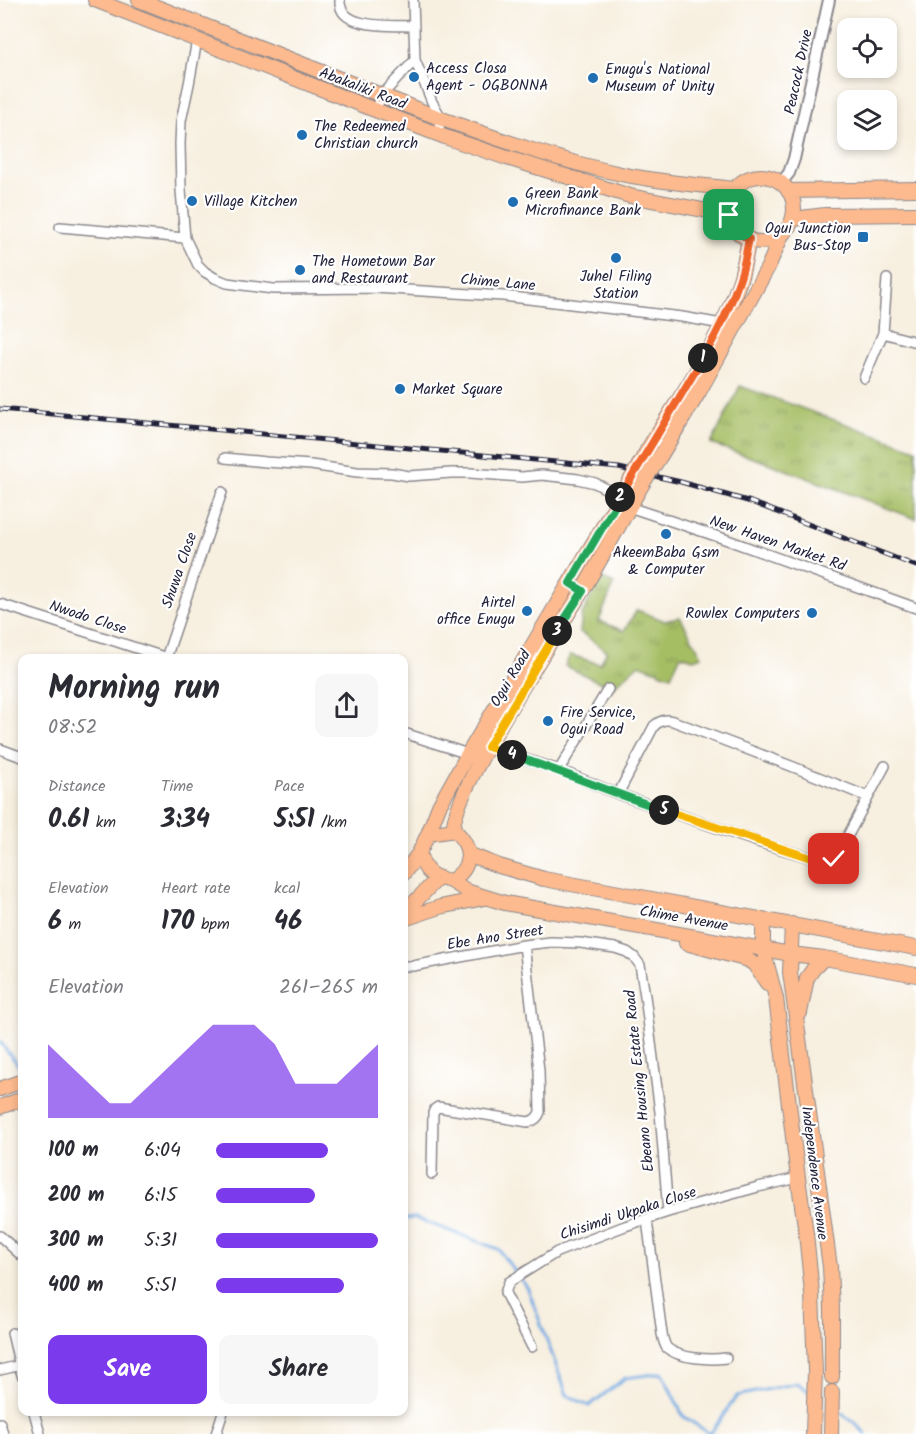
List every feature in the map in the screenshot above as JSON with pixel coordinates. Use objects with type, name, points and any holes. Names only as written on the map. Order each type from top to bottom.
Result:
[{"type":"main road","name":"Abakaliki Road","points":[[95,0],[437,134],[630,196],[729,215]]},
{"type":"main road","name":"Abakaliki Road","points":[[138,0],[492,137],[593,168],[654,180],[735,189]]},
{"type":"main road","points":[[587,184],[593,168]]},
{"type":"main road","points":[[755,177],[771,178],[784,187],[793,199],[794,209],[793,219],[787,230],[776,238],[763,242],[742,236],[736,230],[729,215],[730,197],[735,189],[747,179],[755,177]]},
{"type":"main road","points":[[784,187],[916,189]]},
{"type":"main road","points":[[793,219],[825,215],[916,213]]},
{"type":"main road","name":"Ogui Road","points":[[428,834],[439,806],[474,758],[620,496],[661,455],[705,382],[768,267],[782,235]]},
{"type":"main road","name":"Ogui Road","points":[[454,830],[453,826],[474,758],[488,747],[583,591],[629,507],[648,449],[722,324],[740,279],[749,239]]},
{"type":"main road","points":[[570,583],[583,591]]},
{"type":"main road","points":[[408,868],[419,853],[428,834],[454,830],[463,840],[468,854],[465,866],[459,875],[444,879],[408,909]]},
{"type":"main road","points":[[419,853],[424,868],[430,874],[444,879]]},
{"type":"main road","name":"Chime Avenue","points":[[468,854],[544,879],[916,948]]},
{"type":"main road","name":"Chime Avenue","points":[[444,879],[484,898],[566,915],[916,975]]},
{"type":"main road","points":[[408,918],[440,907],[484,898]]},
{"type":"main road","name":"Independence Avenue","points":[[763,919],[763,949],[776,998],[812,1293],[815,1371],[813,1434]]},
{"type":"main road","name":"Independence Avenue","points":[[792,924],[790,972],[830,1267],[832,1377]]},
{"type":"main road","points":[[650,929],[678,941],[748,960],[759,970],[776,998]]},
{"type":"main road","points":[[797,1024],[807,978],[824,958]]},
{"type":"main road","points":[[0,1089],[18,1082]]},
{"type":"main road","points":[[0,1107],[18,1100]]},
{"type":"main road","points":[[831,1428],[832,1392]]},
{"type":"street","points":[[340,0],[346,17],[360,23],[413,26]]},
{"type":"street","points":[[413,0],[415,60],[432,102],[442,119],[437,134]]},
{"type":"street","name":"Peacock Drive","points":[[784,187],[792,167],[829,0]]},
{"type":"street","name":"Chime Lane","points":[[197,40],[181,121],[181,190],[186,238],[198,265],[205,272],[227,284],[273,290],[375,288],[502,296],[682,317],[722,324]]},
{"type":"street","points":[[375,110],[382,95],[415,60]]},
{"type":"street","points":[[60,227],[186,238]]},
{"type":"street","points":[[864,378],[883,333],[886,279]]},
{"type":"street","points":[[883,333],[916,342]]},
{"type":"street","points":[[225,458],[409,476],[451,473],[522,477],[542,475],[595,483],[620,496]]},
{"type":"street","name":"Shuwa Close","points":[[167,654],[222,492]]},
{"type":"street","name":"New Haven Market Rd","points":[[629,507],[916,608]]},
{"type":"street","name":"Nwodo Close","points":[[0,604],[154,654]]},
{"type":"street","points":[[559,770],[608,689]]},
{"type":"street","points":[[618,794],[654,726],[666,720],[792,766],[868,797]]},
{"type":"street","points":[[408,734],[474,758]]},
{"type":"street","points":[[488,747],[559,770],[618,794],[761,843],[825,862],[837,856],[885,766]]},
{"type":"street","points":[[0,750],[18,756]]},
{"type":"street","name":"Ebe Ano Street","points":[[408,966],[551,942],[580,943],[627,952]]},
{"type":"street","points":[[432,1174],[433,1113],[438,1107],[528,1122],[539,1115],[539,1070],[524,945]]},
{"type":"street","name":"Ebeano Housing Estate Road","points":[[627,952],[640,965],[645,996],[660,1112],[668,1212]]},
{"type":"street","name":"Chisimdi Ukpaka Close","points":[[532,1347],[505,1293],[506,1287],[512,1280],[524,1272],[557,1252],[625,1226],[758,1187],[798,1178]]},
{"type":"street","points":[[647,1220],[664,1344],[676,1352],[704,1359],[726,1358]]},
{"type":"street","points":[[0,1236],[18,1252]]},
{"type":"street","points":[[12,1334],[18,1355]]},
{"type":"street","points":[[0,1370],[18,1366]]},
{"type":"street","points":[[34,1416],[40,1434]]},
{"type":"street","points":[[216,1434],[222,1416]]},
{"type":"street","points":[[0,1423],[3,1434]]},
{"type":"green space","points":[[740,386],[916,449],[916,519],[711,444]]},
{"type":"green space","points":[[601,578],[614,584],[599,621],[624,631],[637,610],[665,621],[680,617],[702,656],[693,659],[681,655],[671,676],[639,664],[612,688],[565,666],[570,655],[600,664],[607,651],[580,632],[582,614]]},
{"type":"waterway","points":[[0,1042],[18,1065]]},
{"type":"waterway","points":[[408,1219],[415,1218],[498,1249],[528,1289],[567,1395],[589,1406],[625,1378],[662,1373],[683,1416],[710,1434]]},
{"type":"waterway","points":[[710,1434],[737,1396],[797,1383],[810,1392]]},
{"type":"waterway","points":[[836,1410],[854,1422],[866,1434]]},
{"type":"railway","points":[[0,409],[619,468],[681,482],[751,502],[916,566]]},
{"type":"place","name":"Access Closa Agent - OGBONNA","points":[[414,77]]},
{"type":"place","name":"Enugu's National Museum of Unity","points":[[593,78]]},
{"type":"place","name":"The Redeemed Christian church","points":[[302,135]]},
{"type":"place","name":"Village Kitchen","points":[[192,201]]},
{"type":"place","name":"Green Bank Microfinance Bank","points":[[513,202]]},
{"type":"place","name":"Ogui Junction Bus-Stop","points":[[863,237]]},
{"type":"place","name":"Juhel Filing Station","points":[[616,258]]},
{"type":"place","name":"The Hometown Bar and Restaurant","points":[[300,270]]},
{"type":"place","name":"Market Square","points":[[400,389]]},
{"type":"place","name":"AkeemBaba Gsm & Computer","points":[[666,534]]},
{"type":"place","name":"Airtel office Enugu","points":[[527,611]]},
{"type":"place","name":"Rowlex Computers","points":[[812,613]]},
{"type":"place","name":"Fire Service, Ogui Road","points":[[548,721]]},
{"type":"route","points":[[729,215],[736,230],[749,239],[740,279],[722,324],[570,583],[583,591],[488,747],[559,770],[618,794],[761,843],[820,861],[834,859]]}]
